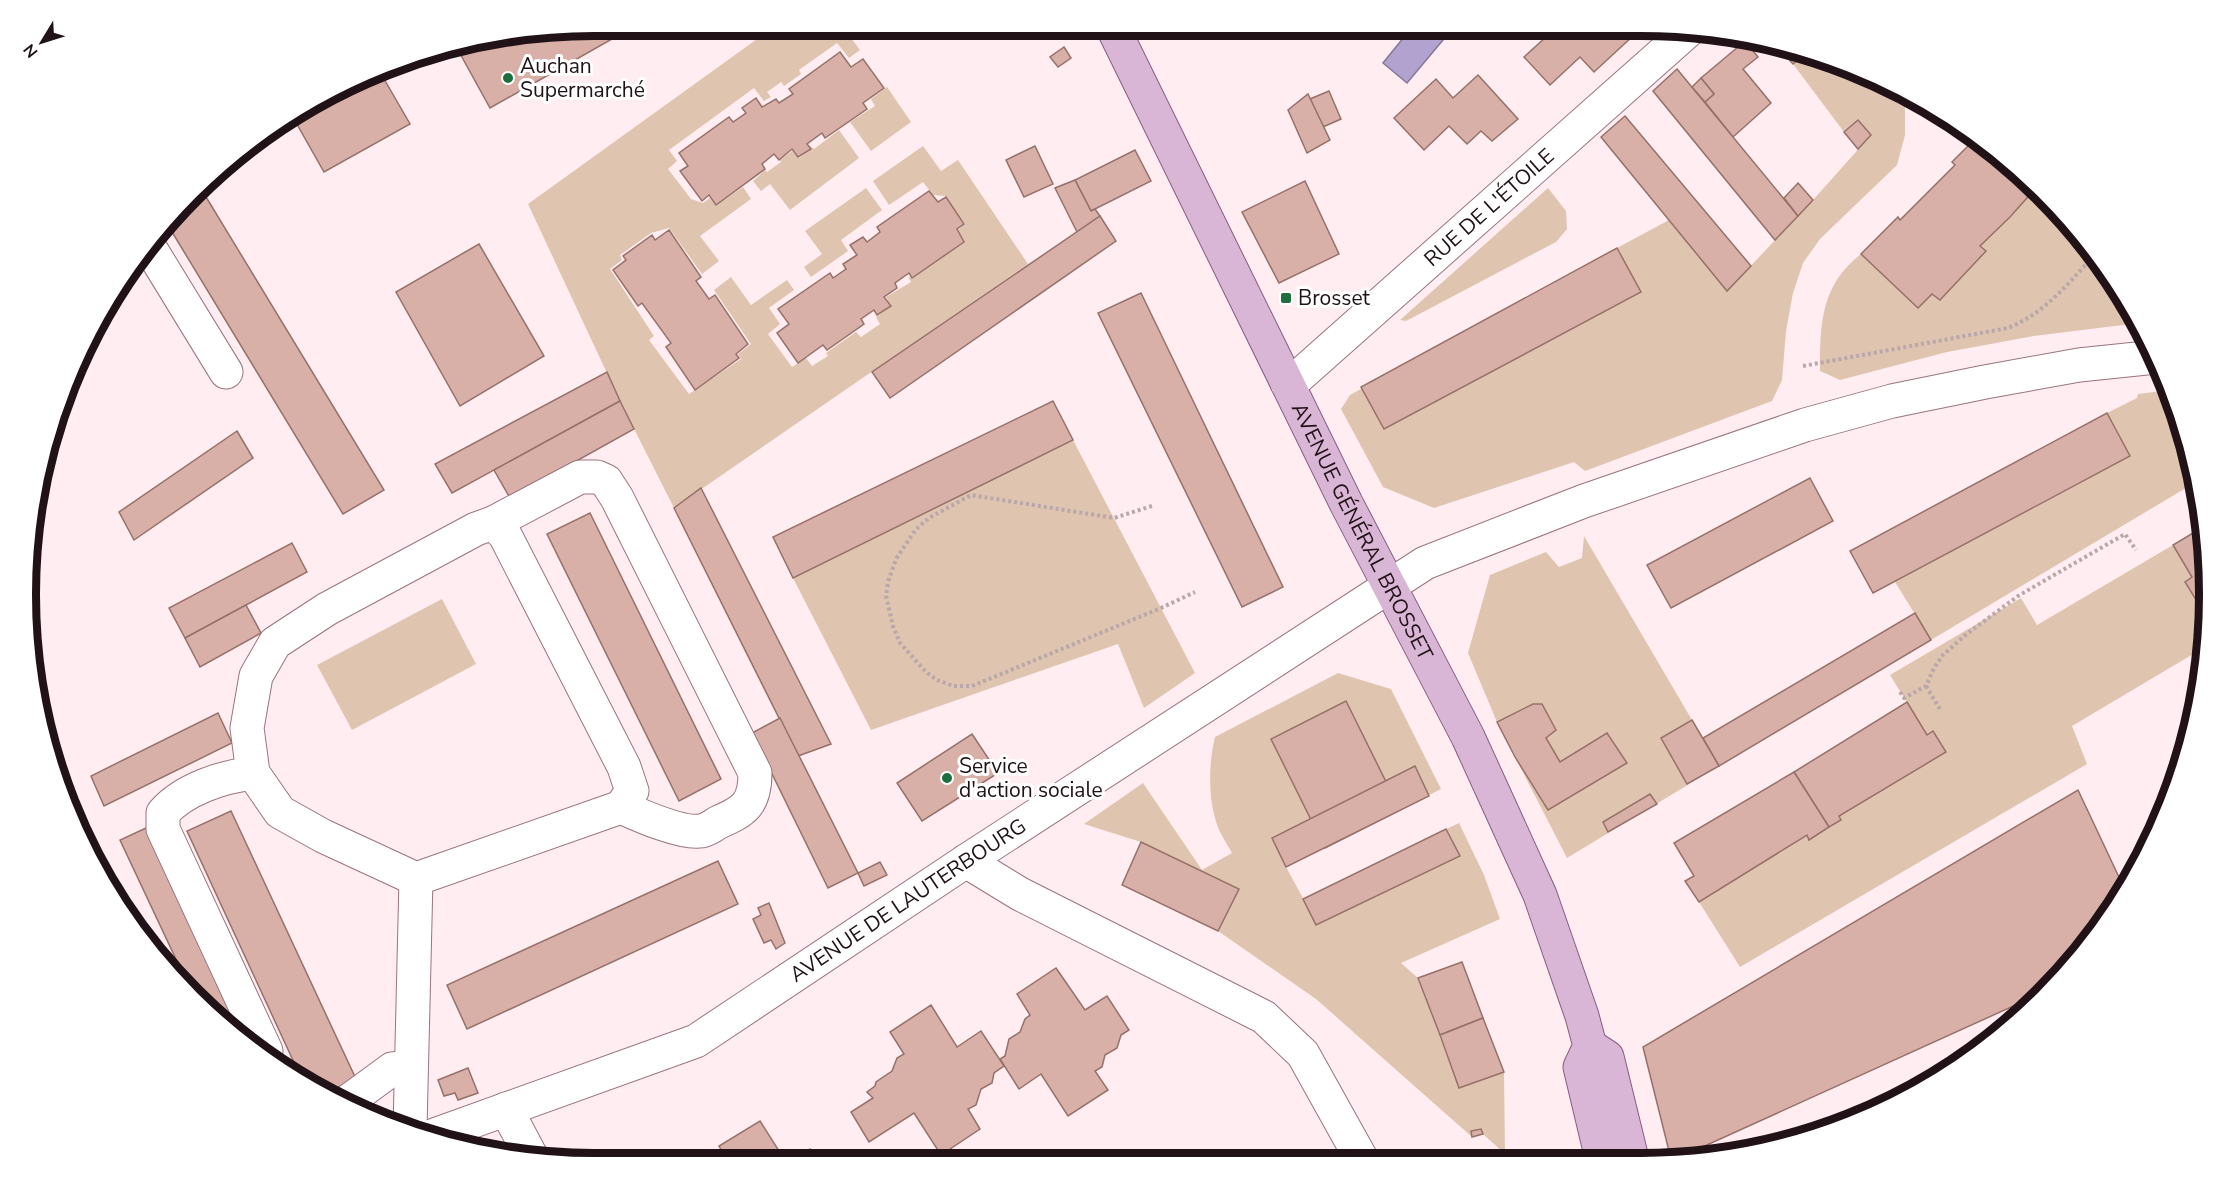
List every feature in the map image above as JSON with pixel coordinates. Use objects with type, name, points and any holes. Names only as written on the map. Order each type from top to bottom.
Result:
[{"type":"main road","name":"AVENUE GÉNÉRAL BROSSET","points":[[1117,36],[1287,383],[1468,737],[1540,895],[1582,1016],[1590,1046],[1607,1058],[1631,1153]]},
{"type":"main road","points":[[1590,1046],[1580,1067],[1601,1153]]},
{"type":"street","name":"RUE DE L'ÉTOILE","points":[[1287,383],[1297,378],[1681,37]]},
{"type":"street","points":[[153,253],[226,372]]},
{"type":"street","name":"AVENUE DE LAUTERBOURG","points":[[443,1132],[696,1041],[966,861],[1425,563],[1584,501],[1805,425],[1892,401],[1985,382],[2079,365],[2146,358]]},
{"type":"street","points":[[493,523],[505,535],[624,767],[632,790],[621,807],[416,879],[323,836],[280,812],[253,773],[248,728],[256,676],[275,643],[327,609],[476,529],[493,523],[580,477],[597,477],[606,481],[617,498],[754,772],[755,790],[745,807],[735,815],[700,831],[671,827],[621,807]]},
{"type":"street","points":[[253,773],[228,777],[174,800],[163,813],[163,829],[262,1043]]},
{"type":"street","points":[[966,861],[1020,894],[1264,1017],[1303,1054],[1358,1153]]},
{"type":"street","points":[[410,1121],[416,879]]},
{"type":"street","points":[[352,1097],[392,1069],[411,1067]]},
{"type":"street","points":[[506,1109],[527,1149]]},
{"type":"path","points":[[1803,366],[2008,328],[2028,320],[2043,308],[2089,261]]},
{"type":"path","points":[[1152,506],[1114,518],[971,495],[939,512],[916,530],[903,546],[891,570],[886,596],[888,611],[900,643],[912,659],[937,680],[953,686],[972,686],[1195,592]]},
{"type":"path","points":[[1900,692],[1904,698],[1926,686],[1943,655],[1968,633],[2018,597],[2125,534],[2136,550]]},
{"type":"path","points":[[1926,686],[1941,711]]},
{"type":"shaded area","points":[[761,36],[850,36],[860,50],[849,58],[837,43],[799,70],[801,74],[784,86],[781,82],[767,92],[771,97],[764,101],[754,88],[669,150],[677,161],[668,169],[691,199],[703,203],[710,198],[716,205],[743,187],[751,199],[700,236],[719,261],[702,274],[669,228],[651,233],[620,255],[622,260],[610,269],[654,336],[649,340],[689,394],[741,359],[738,354],[751,344],[714,290],[731,277],[751,305],[787,280],[794,290],[769,308],[780,324],[768,334],[792,367],[806,358],[812,366],[828,356],[826,353],[856,332],[861,337],[880,324],[876,317],[891,306],[886,297],[911,282],[908,277],[912,278],[964,243],[958,230],[965,224],[945,196],[933,195],[923,182],[889,205],[873,181],[923,146],[941,171],[958,160],[1028,264],[674,508],[620,401],[528,204]]},
{"type":"shaded area","points":[[1405,36],[1446,36],[1407,83],[1383,63]]},
{"type":"shaded area","points":[[1799,59],[1820,66],[1905,103],[1905,135],[1897,165],[1820,239],[1803,263],[1793,293],[1786,331],[1782,380],[1772,401],[1585,471],[1574,462],[1434,508],[1383,487],[1341,409],[1350,395],[1361,387],[1384,429],[1641,292],[1617,248],[1669,220],[1727,291],[1871,135],[1858,120],[1844,132],[1793,64]]},
{"type":"shaded area","points":[[887,87],[911,122],[871,151],[850,122],[875,106],[871,99]]},
{"type":"shaded area","points":[[839,130],[859,158],[790,210],[770,184],[761,191],[753,181],[765,170],[767,172],[781,162],[780,160],[792,151],[799,158],[812,149],[809,145],[814,149]]},
{"type":"shaded area","points":[[866,188],[882,210],[841,240],[848,251],[811,277],[804,267],[822,254],[805,231]]},
{"type":"shaded area","points":[[1548,188],[1566,211],[1567,229],[1556,242],[1406,321],[1400,320]]},
{"type":"shaded area","points":[[2030,195],[2084,255],[2105,284],[2129,324],[2034,336],[1947,352],[1840,380],[1820,371],[1822,321],[1825,306],[1838,279],[1861,254],[1918,308],[1932,294],[1940,300],[1986,251],[1980,246]]},
{"type":"shaded area","points":[[2160,391],[2180,450],[2188,487],[1931,640],[1895,582],[2130,456],[2107,413],[2137,398],[2138,394]]},
{"type":"shaded area","points":[[1073,440],[1195,673],[1144,708],[1118,644],[871,730],[793,578]]},
{"type":"shaded area","points":[[1584,536],[1719,766],[1567,858],[1497,722],[1468,653],[1490,575],[1546,552],[1559,567],[1582,558]]},
{"type":"shaded area","points":[[2173,545],[2192,577],[2185,582],[2199,603],[2196,653],[2072,726],[2087,764],[1740,967],[1699,902],[1807,835],[1809,840],[1841,820],[1839,816],[1946,752],[1933,732],[1927,735],[1890,675],[2021,598],[2037,625]]},
{"type":"shaded area","points":[[442,599],[476,664],[352,730],[317,665]]},
{"type":"shaded area","points":[[1338,673],[1391,689],[1441,789],[1400,810],[1346,702],[1272,738],[1325,848],[1286,867],[1303,898],[1459,823],[1484,875],[1500,919],[1401,963],[1418,978],[1459,1088],[1504,1072],[1505,1153],[1483,1134],[1472,1137],[1316,999],[1218,931],[1239,889],[1141,842],[1084,824],[1143,783],[1202,870],[1232,853],[1218,827],[1211,798],[1211,757],[1215,737]]},
{"type":"building","name":"Auchan Supermarché","points":[[617,36],[490,108],[460,53],[558,37]]},
{"type":"building","points":[[1547,36],[1633,36],[1594,72],[1580,57],[1550,85],[1524,57]]},
{"type":"building","points":[[1740,45],[1750,47],[1758,57],[1743,69],[1771,103],[1733,137],[1705,102],[1714,94],[1701,78]]},
{"type":"building","points":[[1064,47],[1071,58],[1058,67],[1050,57]]},
{"type":"building","points":[[840,52],[851,67],[863,59],[884,88],[863,103],[867,109],[825,138],[822,133],[807,144],[811,149],[798,157],[792,149],[779,160],[774,154],[762,164],[765,169],[716,205],[709,195],[702,201],[680,171],[688,166],[679,153],[729,117],[733,122],[746,113],[742,108],[756,98],[762,107],[776,99],[779,103],[793,94],[789,89]]},
{"type":"building","points":[[1785,55],[1799,59],[1793,64]]},
{"type":"building","points":[[1677,69],[1798,216],[1775,240],[1653,91]]},
{"type":"building","points":[[1478,75],[1518,119],[1492,141],[1481,131],[1467,144],[1449,126],[1424,150],[1394,118],[1436,79],[1453,98]]},
{"type":"building","points":[[383,78],[410,124],[324,172],[296,123],[347,94]]},
{"type":"building","points":[[1701,78],[1714,94],[1705,102],[1692,87]]},
{"type":"building","points":[[1329,91],[1341,119],[1323,127],[1310,99]]},
{"type":"building","points":[[1308,94],[1330,140],[1307,153],[1288,110]]},
{"type":"building","points":[[1625,116],[1751,266],[1727,291],[1601,137]]},
{"type":"building","points":[[1858,120],[1871,135],[1858,149],[1844,132]]},
{"type":"building","points":[[1970,144],[2030,195],[1980,246],[1986,251],[1940,300],[1932,294],[1918,308],[1861,254],[1898,217],[1900,220],[1955,165],[1952,162]]},
{"type":"building","points":[[1035,146],[1053,184],[1024,197],[1006,160]]},
{"type":"building","points":[[1135,150],[1151,181],[1091,211],[1075,180]]},
{"type":"building","points":[[1075,180],[1091,211],[1095,209],[1100,216],[1077,232],[1055,188]]},
{"type":"building","points":[[1305,181],[1339,254],[1279,283],[1242,212]]},
{"type":"building","points":[[1798,183],[1813,200],[1798,216],[1784,198]]},
{"type":"building","points":[[929,191],[938,202],[946,197],[964,224],[957,229],[964,242],[912,278],[909,273],[895,283],[897,288],[884,297],[891,306],[877,315],[874,310],[861,319],[864,324],[827,350],[823,345],[798,363],[777,333],[789,324],[778,309],[830,273],[833,278],[846,269],[843,264],[857,255],[850,245],[863,237],[867,242],[880,232],[877,227]]},
{"type":"building","points":[[205,195],[384,490],[343,514],[171,231]]},
{"type":"building","points":[[1100,216],[1116,241],[890,398],[872,372]]},
{"type":"building","points":[[669,230],[701,277],[696,281],[709,299],[715,295],[748,344],[736,354],[739,358],[695,390],[666,347],[671,343],[642,303],[638,306],[613,270],[626,260],[623,256],[652,235],[655,240]]},
{"type":"building","points":[[479,244],[544,356],[460,406],[396,292]]},
{"type":"building","points":[[1617,248],[1641,292],[1384,429],[1361,387]]},
{"type":"building","points":[[1141,293],[1283,587],[1242,607],[1098,313]]},
{"type":"building","points":[[607,372],[620,401],[452,493],[435,464]]},
{"type":"building","points":[[620,401],[634,429],[510,498],[494,470]]},
{"type":"building","points":[[1053,401],[1073,440],[793,578],[773,537]]},
{"type":"building","points":[[2107,413],[2130,456],[1873,593],[1850,551]]},
{"type":"building","points":[[237,431],[253,458],[134,540],[119,512]]},
{"type":"building","points":[[1810,478],[1833,521],[1671,608],[1647,565]]},
{"type":"building","points":[[701,488],[831,744],[798,756],[674,508]]},
{"type":"building","points":[[590,513],[721,779],[679,801],[547,534]]},
{"type":"building","points":[[2195,532],[2198,558],[2198,603],[2185,582],[2192,577],[2173,545]]},
{"type":"building","points":[[292,543],[307,572],[185,638],[169,608]]},
{"type":"building","points":[[246,605],[261,633],[200,667],[185,638]]},
{"type":"building","points":[[1915,613],[1931,640],[1719,766],[1703,738]]},
{"type":"building","points":[[1346,701],[1400,810],[1325,848],[1271,739]]},
{"type":"building","points":[[1907,702],[1927,735],[1933,731],[1946,752],[1839,816],[1841,820],[1829,827],[1794,772]]},
{"type":"building","points":[[1533,704],[1542,704],[1556,730],[1546,738],[1560,762],[1607,733],[1627,763],[1548,810],[1515,757],[1497,722]]},
{"type":"building","points":[[218,713],[232,743],[104,806],[91,776]]},
{"type":"building","points":[[780,718],[858,873],[828,888],[752,733]]},
{"type":"building","points":[[1692,720],[1719,766],[1687,784],[1661,738]]},
{"type":"building","name":"Service d'action sociale","points":[[972,734],[998,773],[922,821],[897,783]]},
{"type":"building","points":[[1415,766],[1429,796],[1286,867],[1272,838]]},
{"type":"building","points":[[1794,772],[1829,827],[1809,840],[1807,835],[1699,902],[1685,881],[1694,876],[1674,843]]},
{"type":"building","points":[[2078,790],[2120,880],[2084,934],[2060,963],[2021,1003],[1696,1150],[1669,1152],[1643,1047]]},
{"type":"building","points":[[1650,794],[1657,804],[1608,832],[1603,822]]},
{"type":"building","points":[[231,811],[356,1079],[336,1089],[296,1066],[187,831]]},
{"type":"building","points":[[146,828],[236,1022],[180,969],[120,840]]},
{"type":"building","points":[[1446,829],[1460,856],[1316,925],[1303,899]]},
{"type":"building","points":[[1141,842],[1239,889],[1218,931],[1122,885]]},
{"type":"building","points":[[718,861],[738,904],[467,1029],[447,985]]},
{"type":"building","points":[[880,862],[887,875],[864,886],[858,873]]},
{"type":"building","points":[[769,903],[785,943],[776,949],[771,940],[764,943],[753,919],[761,915],[758,908]]},
{"type":"building","points":[[1462,962],[1483,1018],[1440,1035],[1418,978]]},
{"type":"building","points":[[1056,968],[1085,1010],[1107,996],[1129,1030],[1121,1035],[1117,1048],[1105,1055],[1102,1067],[1095,1071],[1108,1090],[1068,1116],[1041,1074],[1019,1089],[1000,1059],[1005,1056],[1009,1039],[1020,1032],[1025,1019],[1030,1015],[1017,994]]},
{"type":"building","points":[[931,1005],[957,1047],[981,1031],[1004,1066],[994,1073],[992,1083],[981,1089],[976,1105],[968,1109],[980,1129],[944,1153],[940,1153],[914,1113],[869,1142],[851,1112],[873,1098],[867,1092],[875,1086],[876,1082],[892,1071],[897,1058],[904,1054],[890,1032]]},
{"type":"building","points":[[1483,1018],[1504,1072],[1459,1088],[1440,1035]]},
{"type":"building","points":[[468,1068],[478,1093],[458,1100],[455,1093],[444,1096],[438,1080]]},
{"type":"building","points":[[760,1121],[780,1153],[723,1153],[719,1146]]},
{"type":"building","points":[[1481,1129],[1483,1134],[1472,1137],[1471,1131]]},
{"type":"place","name":"Auchan Supermarché","points":[[508,78]]},
{"type":"place","name":"Brosset","points":[[1286,298]]},
{"type":"place","name":"Service d'action sociale","points":[[947,778]]}]
